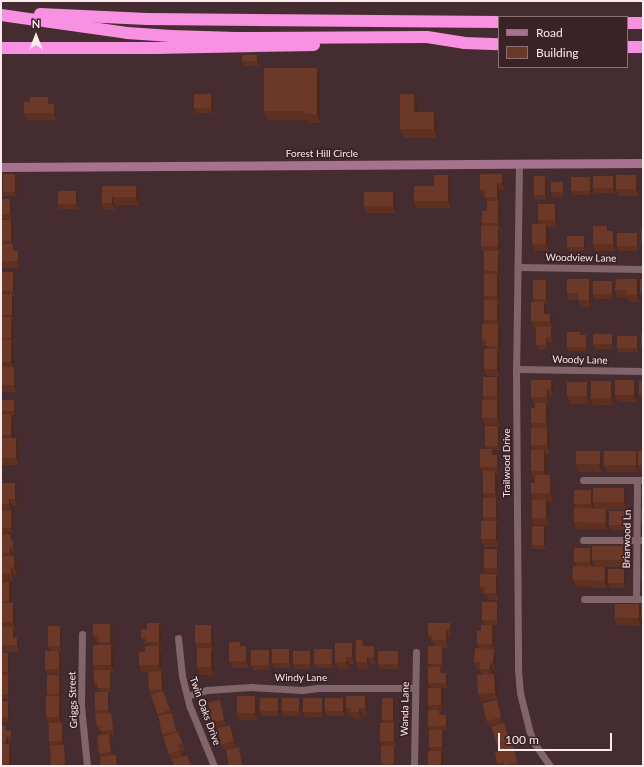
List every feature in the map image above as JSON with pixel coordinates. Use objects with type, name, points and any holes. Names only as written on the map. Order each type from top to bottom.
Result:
[{"type":"highway","points":[[1,14],[64,14],[147,19],[498,22]]},
{"type":"highway","points":[[1,14],[127,33],[171,36],[236,38],[427,37],[464,43]]},
{"type":"highway","points":[[628,22],[643,23]]},
{"type":"highway","points":[[1,48],[155,48],[464,43],[498,44]]},
{"type":"highway","points":[[628,47],[643,47]]},
{"type":"street","name":"Forest Hill Circle","points":[[1,167],[643,163]]},
{"type":"street","name":"Trailwood Drive","points":[[519,164],[519,267],[516,369],[518,670],[520,693],[529,730],[542,757],[544,766]]},
{"type":"street","name":"Woodview Lane","points":[[519,267],[643,269]]},
{"type":"street","name":"Woody Lane","points":[[516,369],[643,371]]},
{"type":"street","points":[[583,480],[640,480]]},
{"type":"street","name":"Briarwood Ln","points":[[640,480],[640,599]]},
{"type":"street","points":[[583,540],[640,540]]},
{"type":"street","points":[[584,599],[640,599]]},
{"type":"street","name":"Griggs Street","points":[[82,634],[81,706],[87,766]]},
{"type":"street","name":"Twin Oaks Drive","points":[[178,638],[182,676],[187,696],[214,766]]},
{"type":"street","name":"Wanda Lane","points":[[414,766],[416,652]]},
{"type":"street","name":"Windy Lane","points":[[187,696],[207,690],[251,686],[302,690],[415,688]]},
{"type":"street","name":"Trailwood Drive","points":[[542,757],[550,766]]},
{"type":"building","points":[[242,55],[257,55],[257,61],[242,61]]},
{"type":"building","points":[[264,68],[317,68],[317,114],[305,114],[305,111],[264,111]]},
{"type":"building","points":[[194,94],[211,94],[211,108],[194,108]]},
{"type":"building","points":[[400,94],[414,94],[414,112],[434,112],[434,129],[400,129]]},
{"type":"building","points":[[30,97],[48,97],[48,104],[54,104],[54,113],[24,113],[24,102],[30,102]]},
{"type":"building","points":[[3,174],[15,174],[15,192],[3,192]]},
{"type":"building","points":[[480,174],[502,174],[502,183],[497,183],[497,197],[485,197],[485,190],[480,190]]},
{"type":"building","points":[[434,175],[448,175],[448,201],[414,201],[414,186],[434,186]]},
{"type":"building","points":[[616,175],[636,175],[636,189],[616,189]]},
{"type":"building","points":[[534,176],[545,176],[545,195],[534,195]]},
{"type":"building","points":[[593,176],[613,176],[613,188],[593,188]]},
{"type":"building","points":[[571,177],[590,177],[590,191],[571,191]]},
{"type":"building","points":[[643,178],[643,191],[642,191]]},
{"type":"building","points":[[551,182],[563,182],[563,192],[551,192]]},
{"type":"building","points":[[102,186],[136,186],[136,197],[112,197],[112,203],[102,203]]},
{"type":"building","points":[[58,191],[76,191],[76,204],[58,204]]},
{"type":"building","points":[[364,192],[393,192],[393,206],[364,206]]},
{"type":"building","points":[[1,199],[10,199],[10,214],[1,214]]},
{"type":"building","points":[[487,201],[498,201],[498,223],[482,223],[482,211],[487,211]]},
{"type":"building","points":[[538,204],[555,204],[555,220],[538,220]]},
{"type":"building","points":[[1,220],[11,220],[11,241],[1,241]]},
{"type":"building","points":[[532,224],[546,224],[546,244],[532,244]]},
{"type":"building","points":[[481,226],[498,226],[498,246],[481,246]]},
{"type":"building","points":[[593,226],[607,226],[607,231],[613,231],[613,244],[593,244]]},
{"type":"building","points":[[641,229],[643,229],[643,243],[641,243]]},
{"type":"building","points":[[617,233],[637,233],[637,246],[617,246]]},
{"type":"building","points":[[567,236],[584,236],[584,247],[567,247]]},
{"type":"building","points":[[1,244],[13,244],[13,251],[18,251],[18,261],[1,261]]},
{"type":"building","points":[[484,251],[498,251],[498,271],[484,271]]},
{"type":"building","points":[[1,272],[13,272],[13,291],[1,291]]},
{"type":"building","points":[[484,274],[497,274],[497,296],[484,296]]},
{"type":"building","points":[[567,279],[589,279],[589,300],[578,300],[578,293],[567,293]]},
{"type":"building","points":[[616,279],[637,279],[637,295],[627,295],[627,290],[615,290]]},
{"type":"building","points":[[640,279],[643,279],[643,292],[640,292]]},
{"type":"building","points":[[533,280],[546,280],[546,299],[533,299]]},
{"type":"building","points":[[593,281],[612,281],[612,294],[593,294]]},
{"type":"building","points":[[1,294],[12,294],[12,315],[1,315]]},
{"type":"building","points":[[484,300],[497,300],[497,320],[484,320]]},
{"type":"building","points":[[531,302],[544,302],[544,314],[550,314],[550,321],[531,321]]},
{"type":"building","points":[[1,317],[11,317],[11,338],[1,338]]},
{"type":"building","points":[[482,324],[498,324],[498,346],[486,346],[486,339],[482,339]]},
{"type":"building","points":[[536,327],[551,327],[551,337],[546,337],[546,345],[536,345]]},
{"type":"building","points":[[567,332],[580,332],[580,335],[586,335],[586,347],[567,347]]},
{"type":"building","points":[[593,334],[612,334],[612,344],[593,344]]},
{"type":"building","points":[[641,334],[643,334],[643,346],[641,346]]},
{"type":"building","points":[[617,336],[637,336],[637,348],[617,348]]},
{"type":"building","points":[[1,340],[11,340],[11,362],[1,362]]},
{"type":"building","points":[[484,349],[497,349],[497,369],[484,369]]},
{"type":"building","points":[[1,367],[14,367],[14,385],[1,385]]},
{"type":"building","points":[[483,377],[497,377],[497,396],[483,396]]},
{"type":"building","points":[[531,380],[551,380],[551,389],[547,389],[547,397],[531,397]]},
{"type":"building","points":[[615,380],[634,380],[634,395],[615,395]]},
{"type":"building","points":[[591,381],[611,381],[611,398],[591,398]]},
{"type":"building","points":[[639,381],[643,381],[643,394],[639,394]]},
{"type":"building","points":[[567,382],[587,382],[587,396],[567,396]]},
{"type":"building","points":[[1,400],[14,400],[14,411],[1,411]]},
{"type":"building","points":[[482,400],[497,400],[497,418],[482,418]]},
{"type":"building","points":[[535,403],[546,403],[546,423],[531,423],[531,408],[535,408]]},
{"type":"building","points":[[1,414],[11,414],[11,435],[1,435]]},
{"type":"building","points":[[485,426],[498,426],[498,446],[485,446]]},
{"type":"building","points":[[531,428],[547,428],[547,445],[531,445]]},
{"type":"building","points":[[1,438],[16,438],[16,458],[1,458]]},
{"type":"building","points":[[480,449],[492,449],[492,455],[497,455],[497,467],[480,467]]},
{"type":"building","points":[[531,450],[544,450],[544,471],[531,471]]},
{"type":"building","points":[[576,451],[600,451],[600,464],[576,464]]},
{"type":"building","points":[[604,451],[636,451],[636,465],[604,465]]},
{"type":"building","points":[[638,451],[643,451],[643,465],[638,465]]},
{"type":"building","points":[[483,471],[495,471],[495,493],[483,493]]},
{"type":"building","points":[[535,475],[550,475],[550,493],[531,493],[531,483],[535,483]]},
{"type":"building","points":[[1,483],[15,483],[15,499],[9,499],[9,504],[1,504]]},
{"type":"building","points":[[593,488],[624,488],[624,502],[593,502]]},
{"type":"building","points":[[641,489],[643,489],[642,503]]},
{"type":"building","points":[[574,490],[591,490],[591,504],[574,504]]},
{"type":"building","points":[[483,498],[496,498],[496,517],[483,517]]},
{"type":"building","points":[[532,500],[546,500],[546,518],[532,518]]},
{"type":"building","points":[[574,508],[606,509],[605,523],[574,522]]},
{"type":"building","points":[[641,509],[643,509],[643,523],[641,523]]},
{"type":"building","points":[[1,511],[11,511],[11,528],[1,528]]},
{"type":"building","points":[[609,511],[625,511],[625,525],[609,525]]},
{"type":"building","points":[[481,521],[496,521],[496,539],[481,539]]},
{"type":"building","points":[[532,526],[544,526],[544,545],[532,545]]},
{"type":"building","points":[[1,534],[10,534],[10,541],[13,541],[13,547],[10,547],[10,553],[1,553]]},
{"type":"building","points":[[592,546],[623,546],[623,560],[592,560]]},
{"type":"building","points":[[642,546],[643,560],[641,560]]},
{"type":"building","points":[[574,548],[590,548],[590,562],[574,562]]},
{"type":"building","points":[[484,549],[497,549],[497,568],[484,568]]},
{"type":"building","points":[[1,556],[14,556],[14,567],[11,567],[11,573],[1,573]]},
{"type":"building","points":[[573,566],[605,567],[604,581],[573,580]]},
{"type":"building","points":[[641,567],[643,567],[643,581],[641,581]]},
{"type":"building","points":[[608,569],[624,569],[624,583],[608,583]]},
{"type":"building","points":[[480,574],[496,574],[496,593],[485,593],[485,587],[480,587]]},
{"type":"building","points":[[1,582],[9,582],[9,601],[1,601]]},
{"type":"building","points":[[482,602],[497,602],[497,620],[482,620]]},
{"type":"building","points":[[1,603],[13,603],[13,622],[1,622]]},
{"type":"building","points":[[615,604],[639,604],[639,618],[615,618]]},
{"type":"building","points":[[641,604],[643,604],[643,618],[641,618]]},
{"type":"building","points":[[147,623],[159,623],[159,642],[147,642],[147,637],[141,637],[141,629],[147,629]]},
{"type":"building","points":[[428,623],[450,623],[450,629],[446,629],[446,640],[432,640],[432,635],[428,635]]},
{"type":"building","points":[[93,624],[110,624],[110,642],[99,642],[99,635],[93,635]]},
{"type":"building","points":[[195,625],[211,625],[211,643],[195,643]]},
{"type":"building","points":[[481,625],[492,625],[492,644],[477,644],[477,631],[481,631]]},
{"type":"building","points":[[48,626],[60,626],[60,646],[48,646]]},
{"type":"building","points":[[1,627],[13,627],[13,638],[17,638],[17,645],[1,645]]},
{"type":"building","points":[[356,640],[362,640],[362,646],[374,646],[374,657],[367,657],[367,662],[356,662]]},
{"type":"building","points":[[229,642],[240,642],[240,646],[246,646],[246,661],[229,661]]},
{"type":"building","points":[[335,643],[352,643],[352,657],[346,657],[346,662],[335,662]]},
{"type":"building","points":[[93,645],[111,645],[111,665],[93,665]]},
{"type":"building","points":[[145,646],[159,646],[159,665],[139,665],[139,652],[145,652]]},
{"type":"building","points":[[428,646],[442,646],[442,664],[428,664]]},
{"type":"building","points":[[197,648],[211,648],[211,667],[197,667]]},
{"type":"building","points":[[475,648],[494,649],[493,663],[490,663],[490,669],[480,669],[480,662],[474,662]]},
{"type":"building","points":[[272,649],[289,649],[289,663],[272,663]]},
{"type":"building","points":[[314,649],[332,649],[332,664],[314,664]]},
{"type":"building","points":[[251,650],[269,650],[269,665],[251,665]]},
{"type":"building","points":[[45,651],[59,651],[59,669],[45,669]]},
{"type":"building","points":[[293,651],[310,651],[310,664],[293,664]]},
{"type":"building","points":[[378,651],[398,651],[398,664],[378,664]]},
{"type":"building","points":[[1,653],[8,653],[8,672],[1,672]]},
{"type":"building","points":[[428,667],[440,667],[440,673],[446,673],[446,683],[428,683]]},
{"type":"building","points":[[94,670],[110,670],[110,688],[98,688],[98,682],[94,682]]},
{"type":"building","points":[[161,671],[162,689],[149,690],[148,672]]},
{"type":"building","points":[[494,674],[495,693],[478,694],[477,675]]},
{"type":"building","points":[[1,675],[8,675],[8,694],[1,694]]},
{"type":"building","points":[[47,675],[59,675],[59,694],[47,694]]},
{"type":"building","points":[[428,688],[441,688],[441,705],[428,705]]},
{"type":"building","points":[[163,691],[170,710],[158,714],[151,695]]},
{"type":"building","points":[[95,692],[108,692],[108,710],[95,710]]},
{"type":"building","points":[[46,696],[59,696],[59,717],[46,717]]},
{"type":"building","points":[[237,696],[255,696],[255,713],[237,713]]},
{"type":"building","points":[[346,696],[365,696],[365,708],[359,708],[359,712],[351,712],[351,708],[346,708]]},
{"type":"building","points":[[260,698],[278,698],[278,711],[260,711]]},
{"type":"building","points":[[282,698],[299,698],[299,711],[282,711]]},
{"type":"building","points":[[303,698],[322,698],[322,712],[303,712]]},
{"type":"building","points":[[325,698],[343,698],[343,711],[325,711]]},
{"type":"building","points":[[382,698],[393,698],[393,720],[382,720]]},
{"type":"building","points":[[220,700],[224,720],[212,722],[208,702]]},
{"type":"building","points":[[497,700],[501,718],[486,721],[482,703]]},
{"type":"building","points":[[1,701],[8,701],[8,717],[1,717]]},
{"type":"building","points":[[428,710],[439,710],[439,715],[446,715],[446,726],[428,726]]},
{"type":"building","points":[[111,713],[113,730],[101,731],[100,726],[97,726],[95,714]]},
{"type":"building","points":[[172,713],[176,732],[162,734],[158,716]]},
{"type":"building","points":[[49,723],[62,723],[62,741],[49,741]]},
{"type":"building","points":[[380,723],[394,723],[394,741],[380,741]]},
{"type":"building","points":[[504,723],[509,741],[497,745],[492,727]]},
{"type":"building","points":[[230,725],[234,742],[221,744],[217,728]]},
{"type":"building","points":[[1,726],[6,726],[6,731],[11,731],[11,736],[6,736],[6,742],[1,742]]},
{"type":"building","points":[[429,730],[442,730],[442,747],[429,747]]},
{"type":"building","points":[[178,732],[182,743],[178,744],[180,750],[169,754],[163,737]]},
{"type":"building","points":[[109,734],[111,752],[99,753],[97,735]]},
{"type":"building","points":[[512,742],[517,762],[504,765],[504,762],[497,763],[495,752],[501,751],[499,745]]},
{"type":"building","points":[[1,744],[9,744],[9,764],[1,764]]},
{"type":"building","points":[[64,745],[65,764],[51,765],[50,746]]},
{"type":"building","points":[[381,746],[394,746],[394,764],[381,764]]},
{"type":"building","points":[[239,747],[242,766],[229,766],[226,750]]},
{"type":"building","points":[[428,751],[441,751],[441,766],[428,766]]},
{"type":"building","points":[[116,755],[117,766],[101,766],[100,756]]},
{"type":"building","points":[[187,755],[191,766],[174,766],[172,760]]}]
